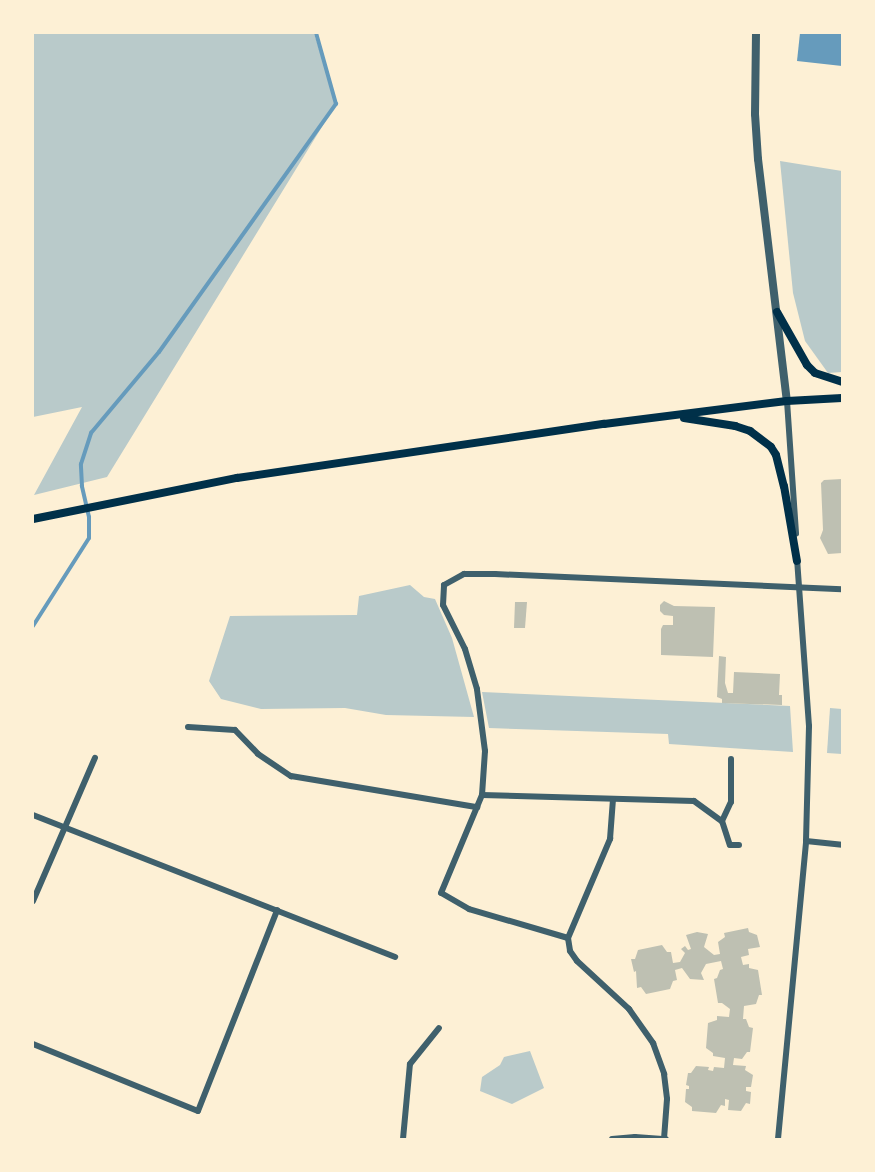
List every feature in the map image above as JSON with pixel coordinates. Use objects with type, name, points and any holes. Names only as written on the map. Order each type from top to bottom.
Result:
[{"type":"main road","points":[[777,312],[799,356],[814,373],[842,382]]},
{"type":"main road","points":[[33,519],[237,478],[604,423],[787,401],[842,398]]},
{"type":"main road","points":[[671,416],[735,426],[750,431],[771,447],[776,455],[784,486],[797,561]]},
{"type":"street","points":[[756,33],[754,114],[787,401],[809,726],[806,841],[778,1139]]},
{"type":"street","points":[[568,938],[469,909],[441,893],[482,795],[485,751],[477,689],[465,649],[443,605],[444,585],[464,574],[495,574],[842,589]]},
{"type":"street","points":[[188,727],[235,730],[258,754],[291,776],[477,807]]},
{"type":"street","points":[[33,901],[94,758]]},
{"type":"street","points":[[722,821],[731,802],[731,759]]},
{"type":"street","points":[[482,795],[694,801],[722,821],[730,845],[739,845]]},
{"type":"street","points":[[612,1139],[665,1139],[667,1099],[662,1066],[653,1043],[629,1009],[577,961],[570,951],[568,938],[610,839],[613,800]]},
{"type":"street","points":[[33,815],[395,957]]},
{"type":"street","points":[[806,841],[842,844]]},
{"type":"street","points":[[33,1044],[198,1111],[277,910]]},
{"type":"street","points":[[403,1139],[410,1064],[439,1028]]},
{"type":"shaded area","points":[[33,33],[314,33],[336,104],[107,477],[34,495],[82,407],[33,417]]},
{"type":"shaded area","points":[[780,161],[842,171],[842,372],[828,373],[805,341],[793,293]]},
{"type":"shaded area","points":[[410,585],[424,597],[435,599],[452,638],[474,717],[386,715],[345,708],[261,709],[221,699],[209,681],[230,616],[357,615],[359,596]]},
{"type":"shaded area","points":[[482,692],[790,706],[793,752],[669,744],[668,734],[489,728]]},
{"type":"shaded area","points":[[830,708],[842,709],[842,754],[827,753]]},
{"type":"shaded area","points":[[530,1051],[544,1088],[512,1104],[480,1091],[482,1077],[500,1065],[504,1057]]},
{"type":"water","points":[[800,33],[842,33],[842,66],[797,61]]},
{"type":"building","points":[[842,479],[842,553],[828,554],[820,538],[823,530],[821,483],[824,480]]},
{"type":"building","points":[[664,601],[674,606],[715,607],[713,657],[661,655],[661,629],[663,625],[673,625],[673,616],[664,615],[660,611],[660,605]]},
{"type":"building","points":[[515,602],[527,602],[525,628],[514,628]]},
{"type":"building","points":[[719,656],[726,657],[725,683],[728,693],[733,693],[734,672],[780,674],[779,695],[782,695],[782,705],[722,703],[722,699],[717,697]]},
{"type":"building","points":[[748,928],[749,932],[757,935],[760,947],[748,949],[749,955],[741,957],[743,965],[749,964],[749,968],[758,970],[762,995],[759,995],[756,1004],[744,1006],[743,1019],[746,1019],[749,1027],[753,1028],[750,1052],[747,1052],[742,1059],[734,1058],[733,1065],[746,1066],[745,1070],[753,1075],[751,1087],[746,1087],[746,1091],[751,1092],[750,1104],[746,1103],[741,1111],[728,1110],[729,1100],[725,1099],[725,1106],[721,1105],[716,1113],[692,1111],[692,1107],[685,1102],[686,1089],[689,1089],[686,1085],[688,1073],[691,1073],[696,1066],[709,1067],[708,1070],[713,1071],[714,1067],[724,1068],[725,1058],[713,1056],[713,1053],[706,1048],[708,1023],[717,1020],[717,1016],[729,1017],[730,1009],[718,1003],[714,979],[723,969],[721,961],[706,964],[701,973],[704,980],[690,979],[682,968],[675,970],[677,980],[673,981],[670,989],[646,994],[641,987],[637,988],[636,971],[634,972],[631,959],[635,959],[638,950],[662,945],[667,952],[671,952],[673,963],[680,962],[685,953],[681,949],[685,946],[688,950],[691,949],[686,935],[697,932],[708,934],[704,947],[714,955],[720,954],[718,942],[725,937],[724,933]]},
{"type":"waterway","points":[[33,626],[89,538],[89,517],[82,486],[81,464],[91,433],[159,352],[336,104],[316,33]]}]
